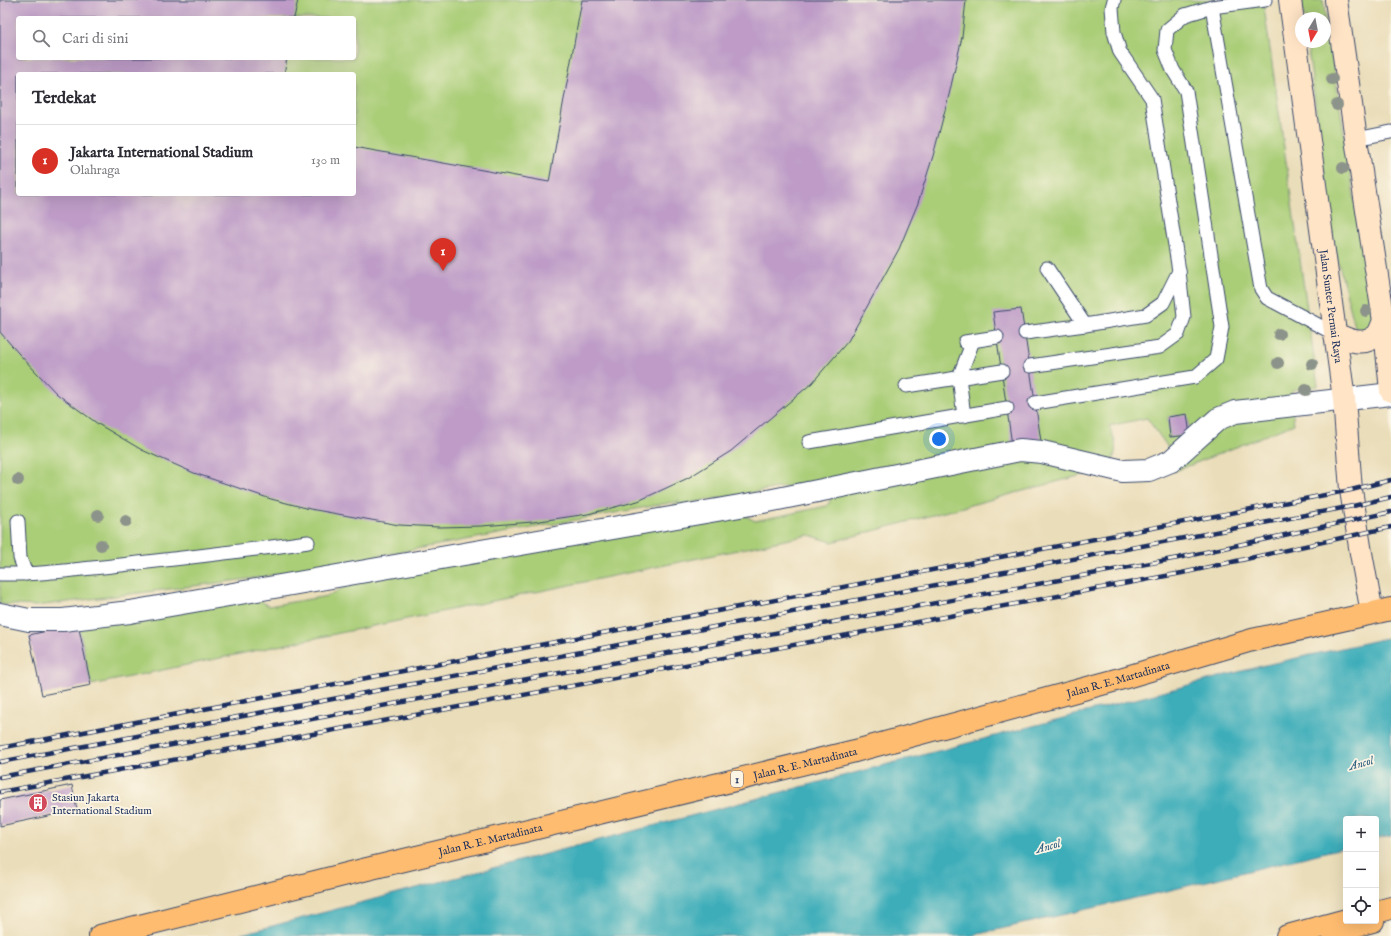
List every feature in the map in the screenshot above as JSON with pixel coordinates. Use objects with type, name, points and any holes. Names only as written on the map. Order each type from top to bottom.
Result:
[{"type":"highway","name":"Jalan R. E. Martadinata","points":[[100,936],[371,868],[855,750],[1113,681],[1252,640],[1381,611]]},
{"type":"highway","points":[[1379,911],[1391,908]]},
{"type":"highway","points":[[1379,920],[1391,916]]},
{"type":"highway","points":[[1287,936],[1343,921]]},
{"type":"highway","points":[[1318,936],[1364,924]]},
{"type":"main road","name":"Jalan Sunter Permai Raya","points":[[1290,0],[1344,399],[1351,490],[1360,553],[1381,611]]},
{"type":"main road","points":[[1336,0],[1384,321],[1391,392]]},
{"type":"main road","points":[[1335,334],[1354,342],[1368,341],[1378,335],[1384,321]]},
{"type":"street","points":[[0,614],[30,620],[63,620],[130,612],[763,502],[1020,450],[1042,452],[1122,471],[1148,470],[1171,461],[1218,419],[1235,412],[1391,392]]},
{"type":"lane","points":[[1030,366],[1160,347],[1178,334],[1184,317],[1179,271],[1152,99],[1120,52],[1114,32],[1112,8],[1114,0]]},
{"type":"lane","points":[[1035,403],[1195,377],[1216,359],[1222,327],[1186,91],[1165,50],[1167,30],[1185,15],[1212,7],[1265,0]]},
{"type":"lane","points":[[1212,7],[1261,290],[1267,298],[1335,334]]},
{"type":"lane","points":[[1356,139],[1391,132]]},
{"type":"lane","points":[[1047,268],[1085,325]]},
{"type":"lane","points":[[1024,333],[1146,315],[1164,304],[1179,271]]},
{"type":"lane","points":[[964,416],[959,377],[968,341],[997,337]]},
{"type":"lane","points":[[906,386],[1002,371]]},
{"type":"lane","points":[[809,442],[1007,408]]},
{"type":"lane","points":[[18,521],[20,558],[26,574]]},
{"type":"lane","points":[[0,574],[26,574],[224,554],[308,542]]},
{"type":"green space","points":[[0,0],[1263,0],[1318,386],[1292,390],[1292,398],[1190,435],[1187,415],[1168,417],[1170,437],[1185,435],[1174,446],[1167,446],[1147,418],[1109,426],[1115,442],[1113,460],[1030,445],[672,506],[680,501],[256,578],[36,606],[0,604]]},
{"type":"green space","points":[[1301,0],[1323,0],[1325,12],[1303,12]]},
{"type":"green space","points":[[1308,48],[1331,48],[1374,329],[1361,333],[1356,329],[1334,246]]},
{"type":"green space","points":[[1292,408],[1294,424],[1173,472],[1221,422]]},
{"type":"green space","points":[[1018,454],[1090,473],[832,542],[809,535],[91,685],[78,624],[259,600],[269,606],[328,596],[354,582],[735,510],[755,521],[827,506],[835,492]]},
{"type":"water","name":"Ancol","points":[[1391,637],[1391,836],[1379,838],[1379,816],[1343,816],[1343,848],[1175,889],[970,936],[234,936],[1261,666]]},
{"type":"building","points":[[0,0],[298,0],[294,16],[16,16],[16,60],[287,60],[284,72],[16,72],[16,196],[356,196],[356,147],[549,182],[582,0],[966,0],[962,37],[949,95],[933,156],[918,203],[899,249],[848,341],[812,383],[731,451],[688,478],[638,501],[588,514],[533,522],[481,526],[439,527],[399,525],[310,509],[271,499],[194,473],[142,450],[98,424],[57,394],[0,332]]},
{"type":"building","points":[[1021,309],[1041,441],[1012,445],[993,312]]},
{"type":"building","points":[[1187,414],[1190,435],[1170,437],[1168,417]]},
{"type":"building","points":[[78,624],[91,685],[42,695],[29,635]]},
{"type":"building","name":"Stasiun Jakarta International Stadium","points":[[72,785],[77,810],[0,826],[0,800]]},
{"type":"railway","points":[[0,748],[1351,490],[1391,480]]},
{"type":"railway","points":[[0,762],[1353,506],[1391,497]]},
{"type":"railway","points":[[0,777],[1178,558],[1391,512]]},
{"type":"railway","points":[[0,792],[1182,573],[1391,527]]},
{"type":"place","name":"Jakarta International Stadium","points":[[443,271]]},
{"type":"place","name":"Stasiun Jakarta International Stadium","points":[[38,803]]}]
